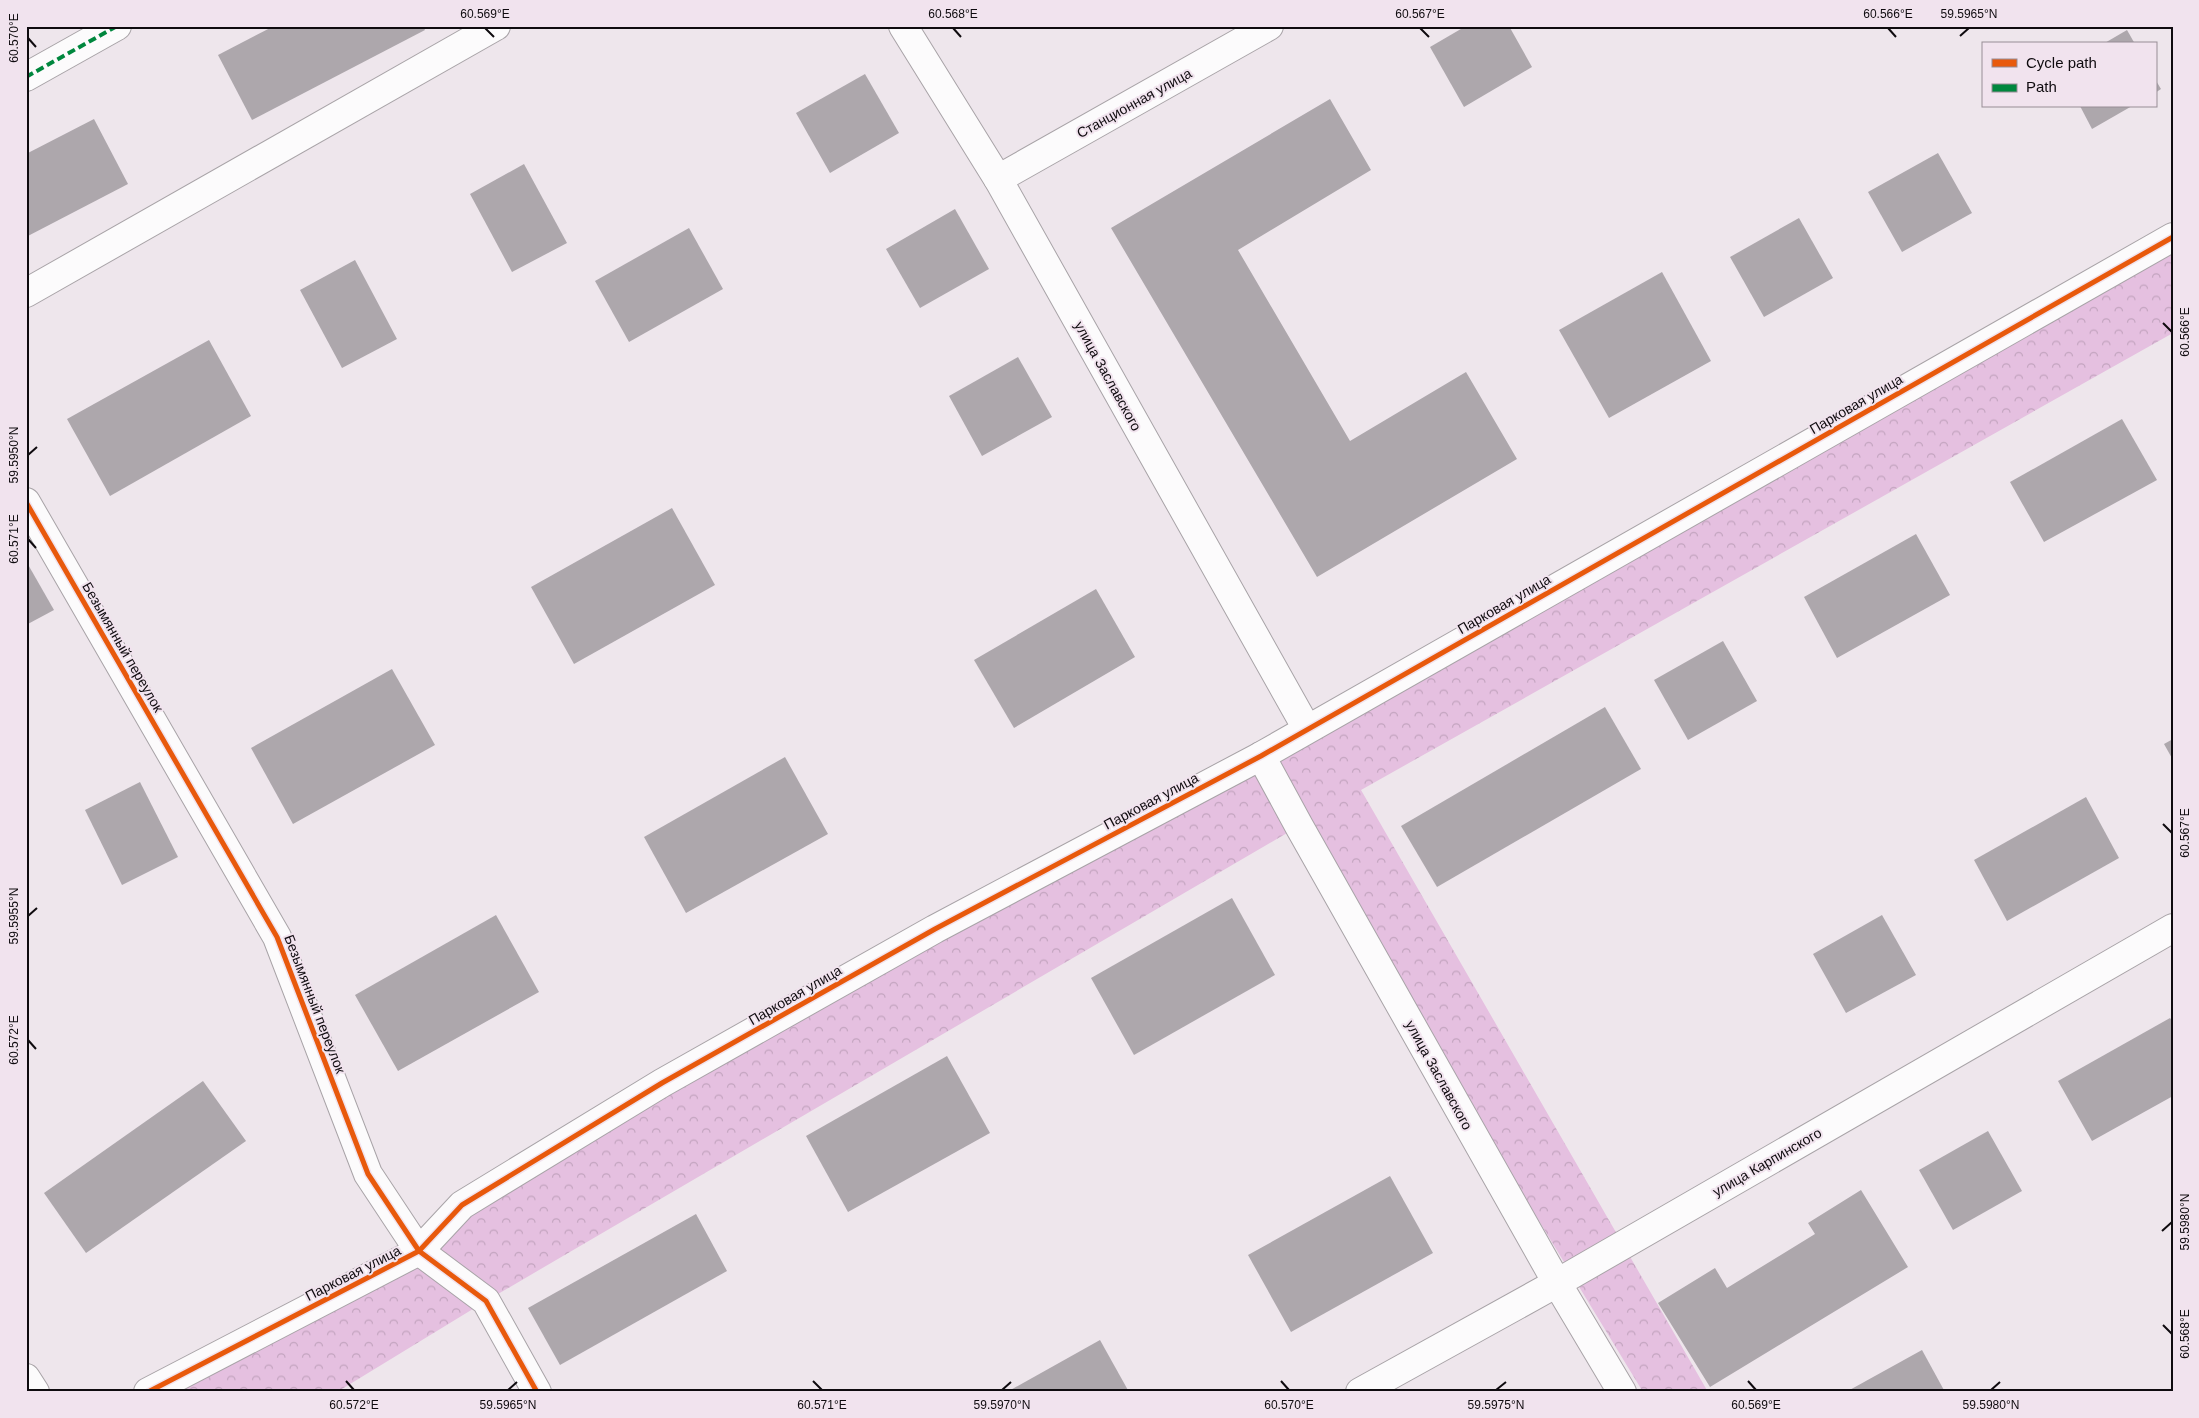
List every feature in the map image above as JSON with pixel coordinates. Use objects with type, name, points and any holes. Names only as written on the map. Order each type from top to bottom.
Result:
[{"type":"street","points":[[26,78],[117,26]]},
{"type":"street","points":[[26,293],[496,26]]},
{"type":"street","name":"улица Заславского","points":[[904,26],[998,179],[1307,729]]},
{"type":"street","name":"Станционная улица","points":[[998,179],[1269,26]]},
{"type":"street","name":"Парковая улица","points":[[148,1392],[419,1251],[462,1205],[662,1083],[935,929],[1262,756],[2173,237]]},
{"type":"street","name":"Безымянный переулок","points":[[26,502],[277,937],[368,1174],[419,1251],[486,1301],[538,1392]]},
{"type":"street","name":"улица Заславского","points":[[1262,756],[1299,826],[1557,1283],[1622,1392]]},
{"type":"street","name":"улица Карпинского","points":[[1360,1392],[1557,1283],[2173,928]]},
{"type":"street","points":[[26,1378],[34,1392]]},
{"type":"green space","points":[[2173,237],[2173,333],[1361,790],[1708,1392],[1643,1392],[1299,826],[486,1301],[337,1392],[148,1392],[419,1251],[462,1205]]},
{"type":"building","points":[[274,26],[423,26],[425,30],[252,120],[218,55]]},
{"type":"building","points":[[1466,26],[1509,26],[1532,67],[1464,107],[1430,47]]},
{"type":"building","points":[[2127,30],[2134,42],[2106,42]]},
{"type":"building","points":[[865,74],[899,133],[830,173],[796,113]]},
{"type":"building","points":[[2156,81],[2161,89],[2156,92]]},
{"type":"building","points":[[1330,99],[1371,170],[1238,250],[1350,441],[1466,372],[1517,459],[1317,577],[1111,228]]},
{"type":"building","points":[[2081,108],[2129,108],[2092,129]]},
{"type":"building","points":[[94,119],[128,184],[26,237],[26,154]]},
{"type":"building","points":[[1938,153],[1972,213],[1902,252],[1868,192]]},
{"type":"building","points":[[524,164],[567,243],[512,272],[470,194]]},
{"type":"building","points":[[955,209],[989,269],[920,308],[886,249]]},
{"type":"building","points":[[1799,218],[1833,278],[1764,317],[1730,257]]},
{"type":"building","points":[[689,228],[723,289],[629,342],[595,281]]},
{"type":"building","points":[[355,260],[397,339],[342,368],[300,290]]},
{"type":"building","points":[[1662,272],[1711,361],[1609,418],[1559,330]]},
{"type":"building","points":[[209,340],[251,416],[110,496],[67,419]]},
{"type":"building","points":[[1018,357],[1052,417],[982,456],[949,396]]},
{"type":"building","points":[[2122,419],[2157,480],[2044,542],[2010,482]]},
{"type":"building","points":[[672,508],[715,585],[574,664],[531,587]]},
{"type":"building","points":[[1916,534],[1950,595],[1837,658],[1804,597]]},
{"type":"building","points":[[26,561],[54,610],[26,625]]},
{"type":"building","points":[[1096,589],[1135,657],[1014,728],[974,660]]},
{"type":"building","points":[[1723,641],[1757,701],[1688,740],[1654,680]]},
{"type":"building","points":[[392,669],[435,745],[293,824],[251,748]]},
{"type":"building","points":[[1605,707],[1641,769],[1437,887],[1401,826]]},
{"type":"building","points":[[2173,739],[2173,760],[2164,744]]},
{"type":"building","points":[[785,757],[828,834],[686,913],[644,837]]},
{"type":"building","points":[[140,782],[178,857],[122,885],[85,810]]},
{"type":"building","points":[[2086,797],[2119,858],[2007,921],[1974,860]]},
{"type":"building","points":[[1232,898],[1275,975],[1134,1055],[1091,978]]},
{"type":"building","points":[[496,915],[539,992],[398,1071],[355,995]]},
{"type":"building","points":[[1882,915],[1916,975],[1846,1013],[1813,954]]},
{"type":"building","points":[[2170,1018],[2173,1022],[2173,1096],[2092,1141],[2058,1081]]},
{"type":"building","points":[[947,1056],[990,1133],[848,1212],[806,1136]]},
{"type":"building","points":[[203,1081],[246,1141],[86,1253],[44,1193]]},
{"type":"building","points":[[1988,1131],[2022,1191],[1953,1230],[1919,1170]]},
{"type":"building","points":[[1390,1176],[1433,1253],[1291,1332],[1248,1255]]},
{"type":"building","points":[[1861,1190],[1908,1267],[1710,1387],[1658,1303],[1715,1268],[1727,1288],[1815,1234],[1808,1223]]},
{"type":"building","points":[[696,1214],[727,1271],[560,1365],[528,1308]]},
{"type":"building","points":[[1100,1340],[1129,1392],[1007,1392]]},
{"type":"building","points":[[1922,1350],[1945,1392],[1846,1392]]},
{"type":"marked path","points":[[26,77],[117,26]]},
{"type":"cycle path","points":[[148,1392],[419,1251],[462,1205],[662,1083],[935,929],[1261,756],[2173,237]]},
{"type":"cycle path","points":[[26,502],[277,937],[368,1174],[419,1251],[486,1301],[537,1392]]}]
